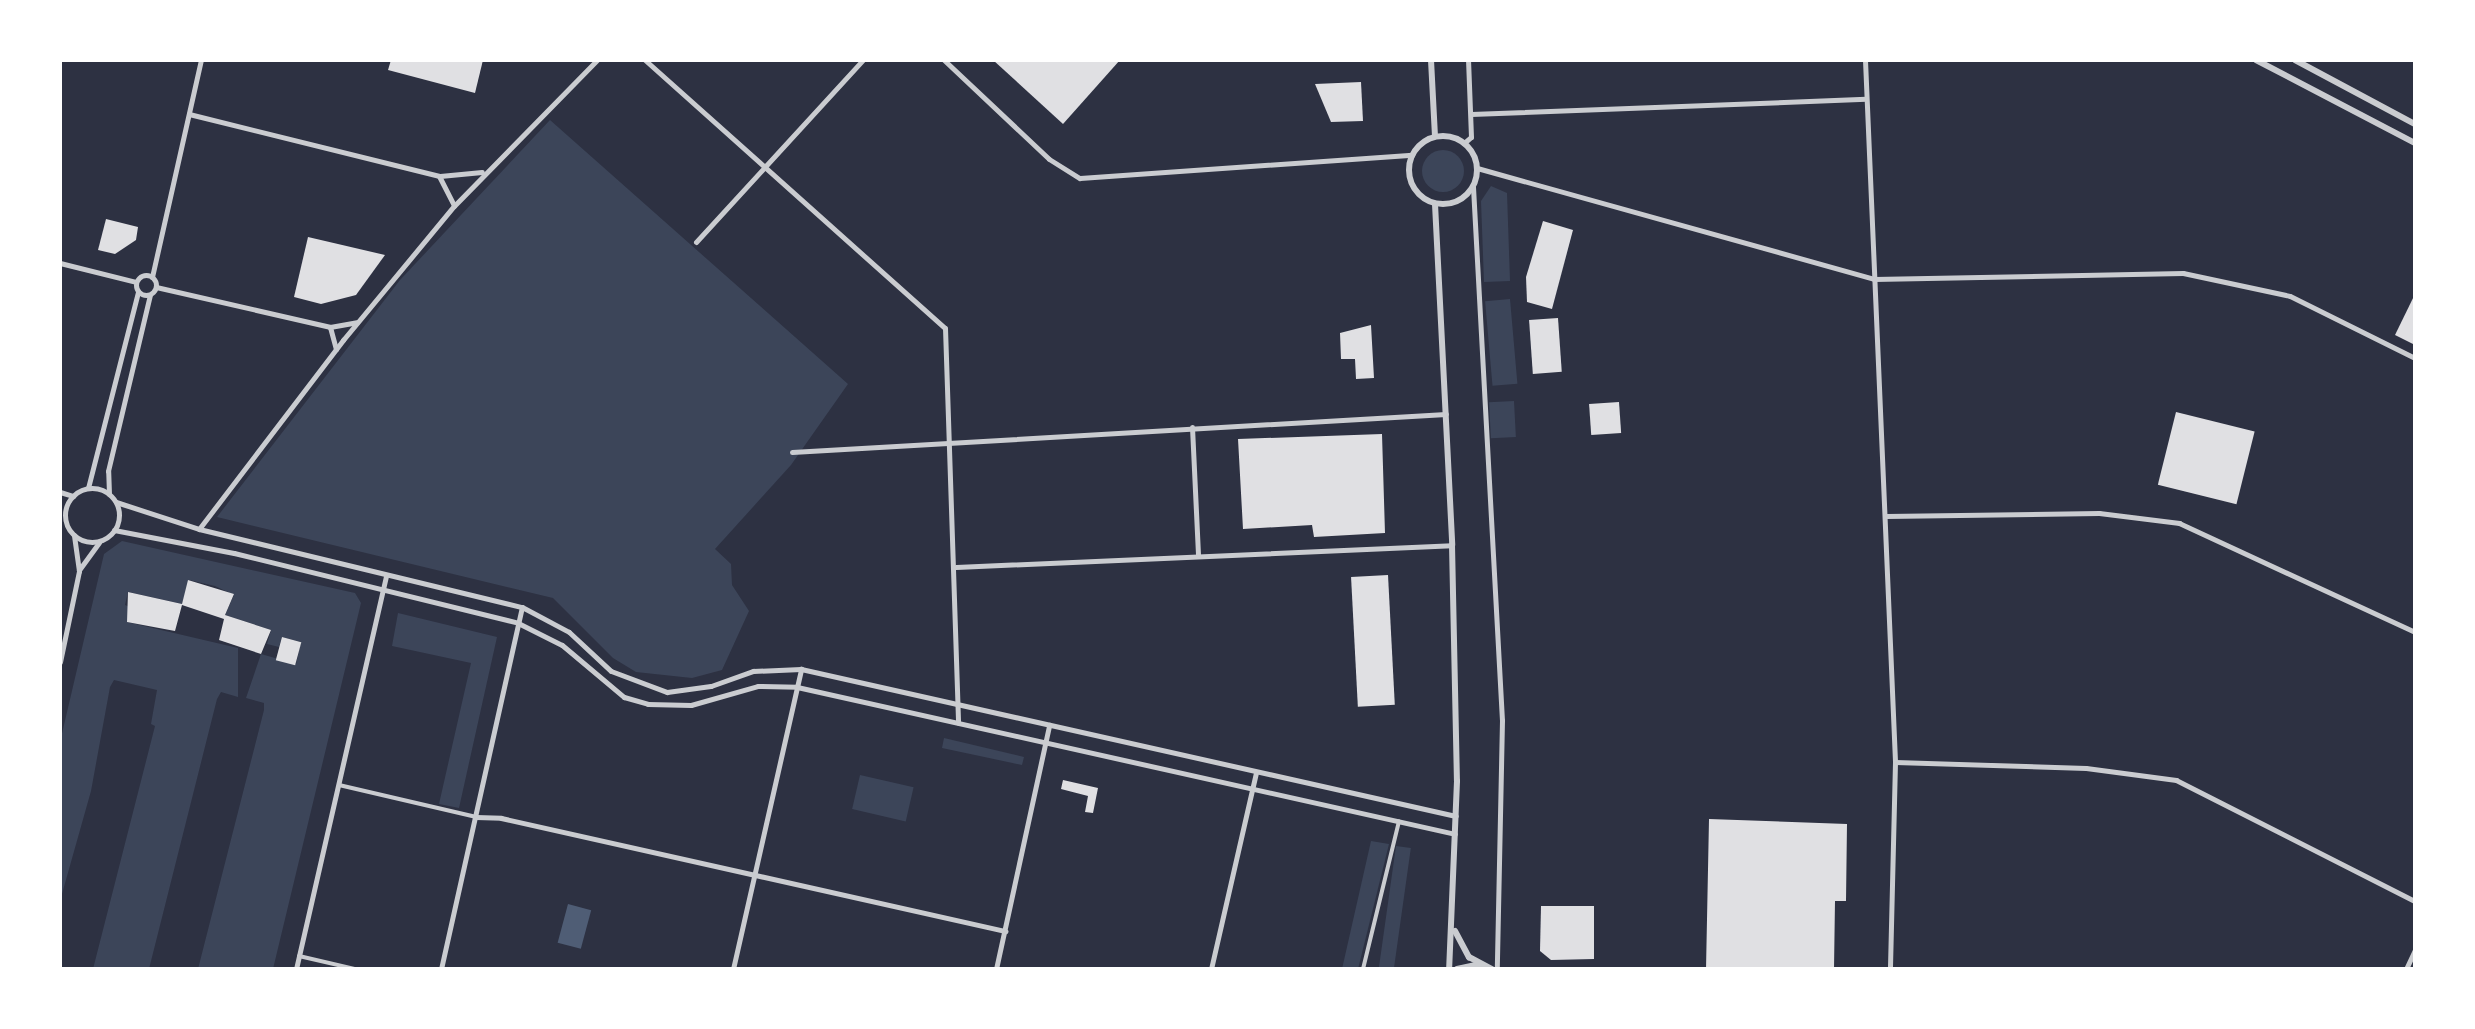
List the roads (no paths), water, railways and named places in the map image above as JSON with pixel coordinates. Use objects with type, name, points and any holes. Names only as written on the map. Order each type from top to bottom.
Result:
[{"type":"street","points":[[156,287],[152,277],[201,60]]},
{"type":"street","points":[[199,529],[343,340],[454,206],[597,60]]},
{"type":"street","points":[[645,60],[941,321],[956,567],[958,723]]},
{"type":"street","points":[[696,242],[863,60]]},
{"type":"street","points":[[944,60],[1049,159],[1080,178],[1412,155]]},
{"type":"street","points":[[1431,60],[1435,136]]},
{"type":"street","points":[[1464,143],[1471,137],[1468,60]]},
{"type":"street","points":[[1865,60],[1895,762],[1890,969]]},
{"type":"street","points":[[2256,60],[2415,143]]},
{"type":"street","points":[[2295,60],[2415,124]]},
{"type":"street","points":[[1471,114],[1866,99]]},
{"type":"street","points":[[189,114],[439,176],[485,172]]},
{"type":"street","points":[[1435,136],[1412,155],[1408,166],[1414,189],[1435,204],[1460,200],[1473,187]]},
{"type":"street","points":[[1435,136],[1464,143],[1477,168],[1473,187],[1502,720],[1495,969],[1469,957],[1454,928]]},
{"type":"street","points":[[1477,168],[1874,279],[2183,273],[2290,296],[2415,358]]},
{"type":"street","points":[[439,176],[454,206]]},
{"type":"street","points":[[1435,204],[1452,545],[1456,816],[1454,928],[1449,969]]},
{"type":"street","points":[[60,263],[136,282],[152,277]]},
{"type":"street","points":[[88,488],[138,292],[136,282]]},
{"type":"street","points":[[109,494],[108,471],[150,295],[156,287]]},
{"type":"street","points":[[156,287],[330,327],[358,322]]},
{"type":"street","points":[[138,292],[150,295]]},
{"type":"street","points":[[330,327],[336,349]]},
{"type":"street","points":[[792,452],[950,440],[1446,414]]},
{"type":"street","points":[[1192,427],[1198,555]]},
{"type":"street","points":[[60,662],[79,571],[74,535],[63,519],[73,496],[88,488],[109,494],[116,502],[199,529],[522,607],[569,632],[611,671],[667,692],[711,686],[753,671],[801,669],[1456,816]]},
{"type":"street","points":[[60,492],[73,496]]},
{"type":"street","points":[[79,571],[100,541],[114,530],[116,502]]},
{"type":"street","points":[[1886,516],[2099,513],[2179,523],[2415,632]]},
{"type":"street","points":[[114,530],[383,589],[518,623],[562,645],[624,697],[648,704],[691,705],[758,686],[797,687],[1455,834]]},
{"type":"street","points":[[74,535],[100,541]]},
{"type":"street","points":[[956,567],[1452,545]]},
{"type":"street","points":[[296,969],[386,575]]},
{"type":"street","points":[[441,969],[522,607]]},
{"type":"street","points":[[733,969],[801,669]]},
{"type":"street","points":[[996,969],[1049,725]]},
{"type":"street","points":[[1895,762],[2086,768],[2176,780],[2415,901]]},
{"type":"street","points":[[1211,969],[1256,772]]},
{"type":"street","points":[[338,784],[476,817],[501,818],[1005,931]]},
{"type":"street","points":[[1363,969],[1399,821]]},
{"type":"street","points":[[2406,969],[2415,950]]},
{"type":"street","points":[[299,956],[355,969]]},
{"type":"street","points":[[1457,969],[1483,964]]}]
